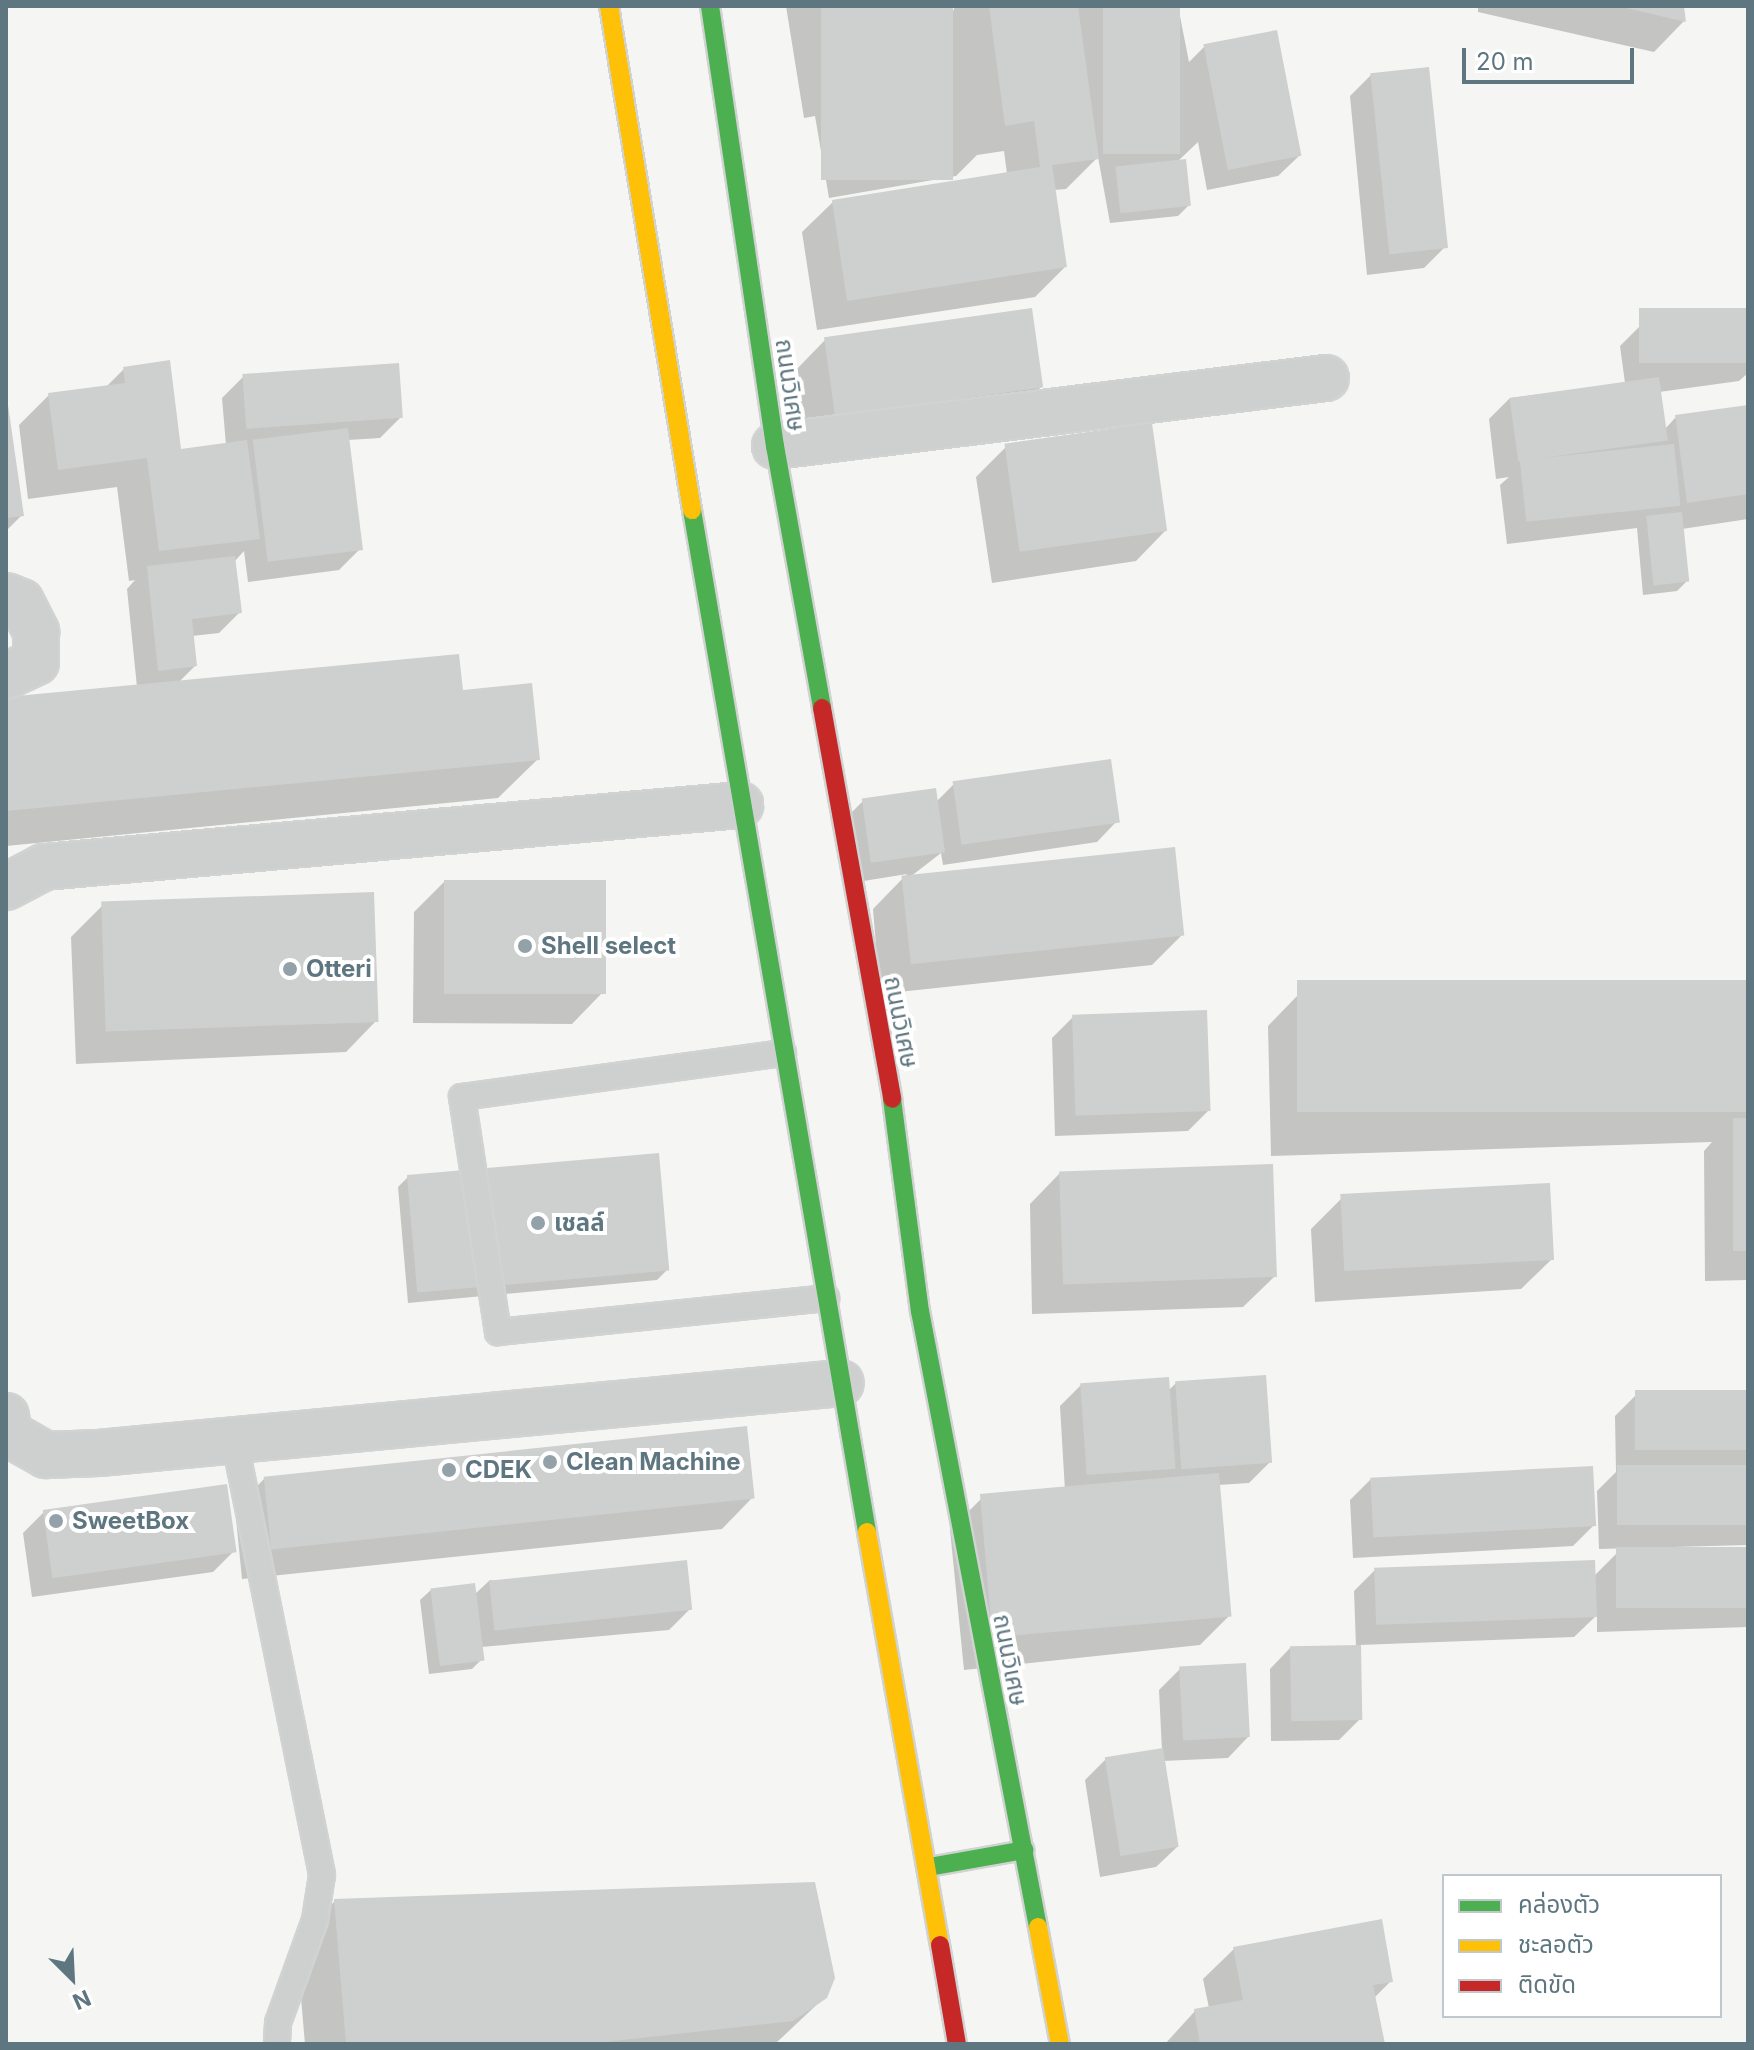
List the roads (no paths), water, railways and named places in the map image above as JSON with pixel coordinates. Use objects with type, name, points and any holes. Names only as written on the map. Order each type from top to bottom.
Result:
[{"type":"main road","points":[[609,6],[740,805],[929,1867],[957,2044]]},
{"type":"main road","name":"ถนนวิเศษ","points":[[710,6],[775,446],[905,1173],[920,1311],[1060,2044]]},
{"type":"main road","points":[[929,1867],[1024,1850]]},
{"type":"street","points":[[775,446],[1326,378]]},
{"type":"street","points":[[6,596],[21,602],[36,632],[36,662],[6,676]]},
{"type":"street","points":[[6,887],[44,867],[740,805]]},
{"type":"street","points":[[6,1416],[9,1434],[46,1455],[841,1383]]},
{"type":"lane","points":[[783,1053],[462,1097],[498,1332],[826,1298]]},
{"type":"lane","points":[[234,1438],[322,1875],[315,1920],[278,2023],[277,2044]]},
{"type":"place","name":"Shell select","points":[[525,946]]},
{"type":"place","name":"Otteri","points":[[290,969]]},
{"type":"place","name":"เชลล์","points":[[538,1223]]},
{"type":"place","name":"Clean Machine","points":[[550,1462]]},
{"type":"place","name":"CDEK","points":[[449,1470]]},
{"type":"place","name":"SweetBox","points":[[56,1521]]}]
